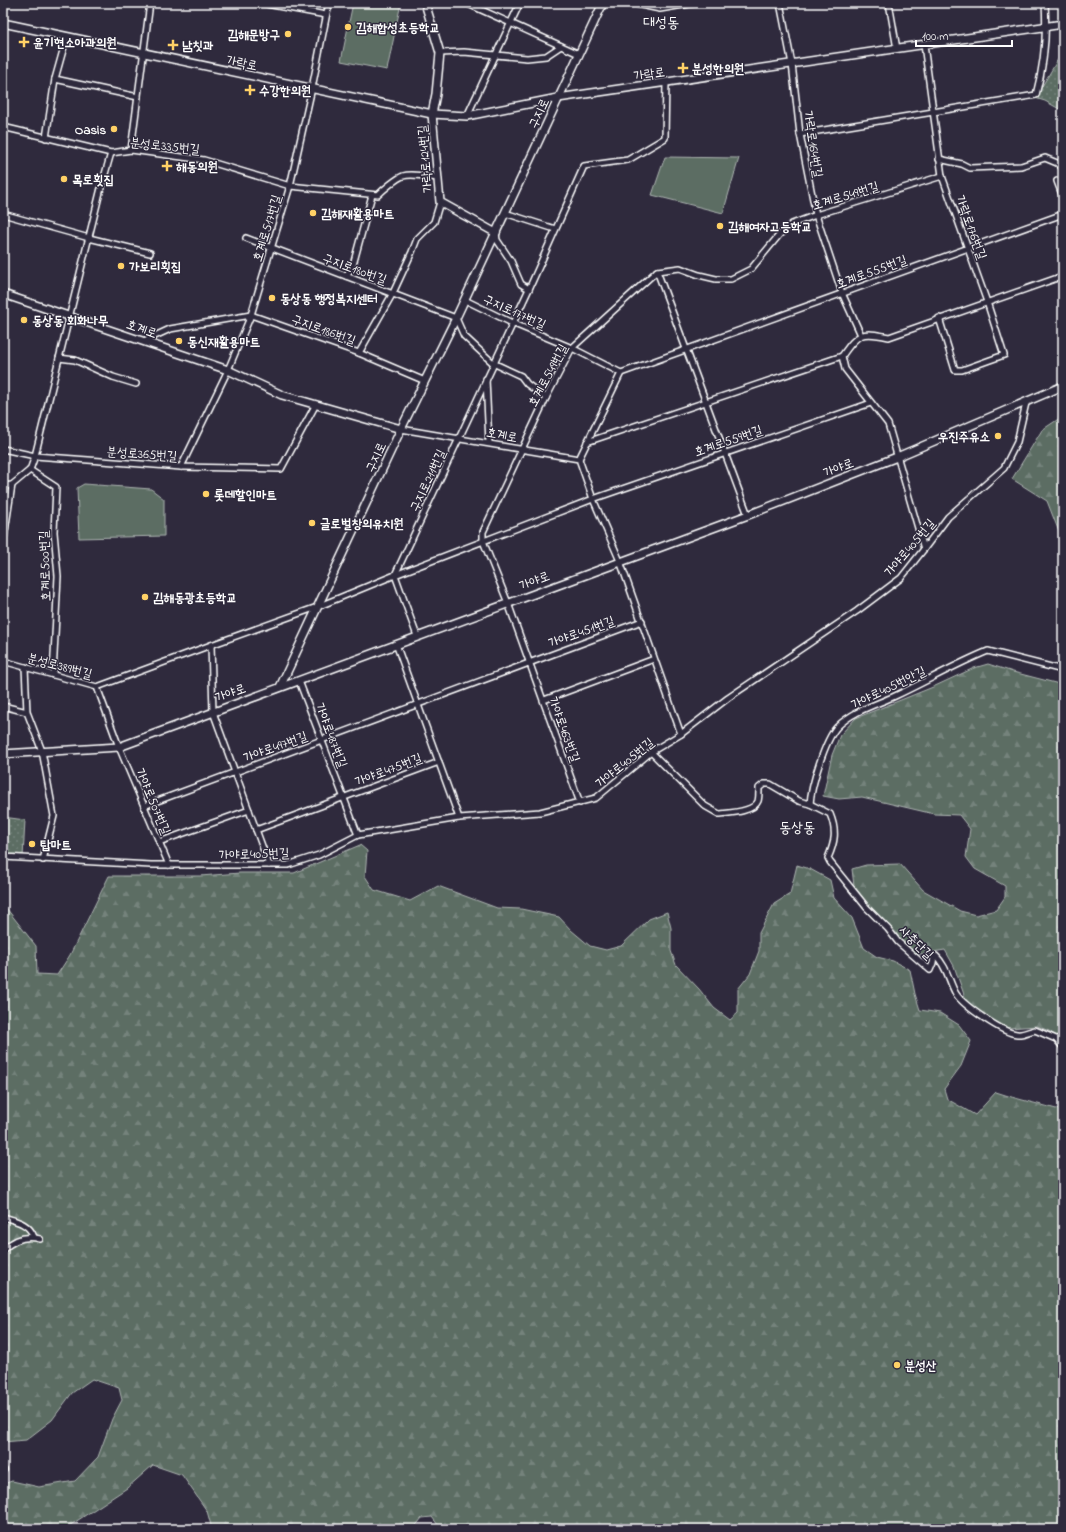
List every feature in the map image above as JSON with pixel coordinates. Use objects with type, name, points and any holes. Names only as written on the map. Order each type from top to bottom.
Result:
[{"type":"main road","points":[[425,3],[440,53]]},
{"type":"main road","name":"구지로","points":[[280,687],[401,429],[465,300],[558,98],[604,3]]},
{"type":"main road","name":"가락로","points":[[3,22],[143,54],[432,114],[467,116],[558,98],[1063,24]]},
{"type":"main road","name":"가락로124번길","points":[[440,53],[436,94],[432,114],[440,202],[496,233]]},
{"type":"main road","name":"호계로","points":[[3,294],[69,315],[228,370],[282,395],[315,406],[401,429]]},
{"type":"main road","name":"가야로","points":[[3,754],[119,747],[748,515],[897,457],[1063,386]]},
{"type":"street","points":[[131,150],[150,3]]},
{"type":"street","points":[[261,3],[326,15]]},
{"type":"street","points":[[312,88],[329,3]]},
{"type":"street","points":[[466,3],[579,54]]},
{"type":"street","points":[[467,116],[520,3]]},
{"type":"street","points":[[631,3],[660,9],[695,3]]},
{"type":"street","name":"가락로164번길","points":[[780,3],[792,64],[800,134],[816,214],[842,293],[861,335]]},
{"type":"street","points":[[889,3],[896,48]]},
{"type":"street","points":[[800,134],[1036,95],[1041,78],[1047,26],[1045,3]]},
{"type":"street","points":[[46,138],[55,79],[67,36]]},
{"type":"street","name":"가락로176번길","points":[[924,44],[942,176],[987,302],[1004,355],[962,370],[955,370],[938,318]]},
{"type":"street","points":[[440,53],[464,52],[527,58],[546,56],[561,46]]},
{"type":"street","points":[[55,79],[138,97]]},
{"type":"street","name":"구지로211번길","points":[[395,575],[529,288],[584,166],[628,160],[665,138],[666,82]]},
{"type":"street","name":"호계로517번길","points":[[228,370],[251,315],[272,248],[290,186],[312,88]]},
{"type":"street","name":"분성로335번길","points":[[3,127],[111,153],[131,150],[204,160],[290,186],[372,195]]},
{"type":"street","points":[[3,486],[12,485],[30,470],[35,456],[100,188],[111,153]]},
{"type":"street","points":[[939,159],[962,164],[970,168],[1021,166],[1045,158],[1057,163],[1063,168]]},
{"type":"street","points":[[346,276],[353,265],[372,195],[378,195],[385,187],[403,176],[438,178]]},
{"type":"street","name":"호계로549번길","points":[[521,450],[572,348],[657,271],[680,268],[716,279],[731,279],[751,269],[780,234],[792,224],[816,214],[942,176]]},
{"type":"street","points":[[1063,179],[1056,181],[1063,197]]},
{"type":"street","name":"가락로124번길","points":[[358,353],[392,293],[412,252],[417,238],[434,222],[440,202]]},
{"type":"street","points":[[505,213],[555,229]]},
{"type":"street","points":[[3,214],[150,253]]},
{"type":"street","name":"호계로555번길","points":[[621,373],[1063,214]]},
{"type":"street","points":[[496,233],[497,240],[511,261],[521,284],[529,288]]},
{"type":"street","name":"구지로180번길","points":[[246,238],[456,318]]},
{"type":"street","points":[[657,271],[748,515]]},
{"type":"street","points":[[587,442],[842,356],[854,339],[861,335],[874,334],[889,336],[1063,276]]},
{"type":"street","name":"구지로177번길","points":[[465,300],[512,323],[572,348],[621,373]]},
{"type":"street","name":"구지로186번길","points":[[144,341],[170,329],[251,315],[358,353],[425,381]]},
{"type":"street","points":[[456,318],[464,336],[493,363],[521,376],[527,384],[546,398]]},
{"type":"street","points":[[842,356],[845,369],[888,424],[924,550]]},
{"type":"street","points":[[59,358],[75,360],[113,377],[136,384]]},
{"type":"street","points":[[181,467],[228,370]]},
{"type":"street","points":[[621,373],[579,459],[593,499],[620,561],[681,734]]},
{"type":"street","points":[[486,378],[489,444]]},
{"type":"street","name":"호계로559번길","points":[[593,499],[871,402]]},
{"type":"street","name":"가야로405번길","points":[[3,857],[44,860],[169,864],[288,865],[319,855],[358,835],[460,818],[540,812],[596,798],[651,752],[681,734],[728,698],[857,611],[901,578],[948,517],[1004,468],[1017,442],[1026,403]]},
{"type":"street","name":"분성로365번길","points":[[3,449],[35,456],[181,467],[281,469],[315,406]]},
{"type":"street","name":"호계로","points":[[401,429],[579,459]]},
{"type":"street","points":[[508,603],[483,541],[483,532],[521,450]]},
{"type":"street","name":"호계로500번길","points":[[30,470],[56,487],[54,532],[58,576],[53,675]]},
{"type":"street","points":[[3,545],[12,485]]},
{"type":"street","points":[[96,686],[318,607],[395,575],[593,499]]},
{"type":"street","points":[[395,575],[417,636]]},
{"type":"street","name":"가야로463번길","points":[[508,603],[580,803]]},
{"type":"street","name":"가야로451번길","points":[[528,662],[642,621]]},
{"type":"street","name":"가야로475번길","points":[[396,644],[460,818]]},
{"type":"street","points":[[211,645],[213,712]]},
{"type":"street","name":"가야로405번안길","points":[[810,804],[821,757],[836,728],[847,719],[867,707],[895,696],[988,651],[1063,670]]},
{"type":"street","points":[[544,700],[654,659]]},
{"type":"street","name":"분성로389번길","points":[[3,661],[96,686],[119,747]]},
{"type":"street","points":[[322,740],[528,662]]},
{"type":"street","points":[[25,667],[27,712],[42,751],[54,816],[44,860]]},
{"type":"street","name":"가야로487번길","points":[[299,681],[358,835]]},
{"type":"street","points":[[3,706],[27,712]]},
{"type":"street","name":"가야로497번길","points":[[213,712],[269,865]]},
{"type":"street","name":"가야로497번길","points":[[144,806],[322,740]]},
{"type":"street","name":"가야로507번길","points":[[119,747],[169,864]]},
{"type":"street","points":[[651,752],[705,806],[719,814],[748,810],[753,807],[758,802],[760,788],[764,784],[770,784],[799,802],[810,804]]},
{"type":"street","name":"가야로475번길","points":[[345,798],[439,762]]},
{"type":"street","points":[[256,830],[345,798]]},
{"type":"street","name":"사충단길","points":[[810,804],[830,814],[835,826],[835,836],[828,858],[830,862],[867,908],[888,929],[898,942],[930,970],[934,956],[936,956],[945,968],[956,994],[963,1001],[1000,1028],[1019,1034],[1035,1030],[1056,1039],[1063,1047]]},
{"type":"street","points":[[159,842],[249,810]]},
{"type":"street","points":[[3,1217],[24,1224],[31,1230],[34,1237]]},
{"type":"street","points":[[3,1250],[10,1243],[18,1239],[34,1237],[40,1239]]},
{"type":"green space","points":[[353,3],[401,3],[387,70],[341,61]]},
{"type":"green space","points":[[1063,51],[1063,111],[1045,101],[1035,98]]},
{"type":"green space","points":[[665,157],[739,158],[723,213],[652,195]]},
{"type":"green space","points":[[1063,416],[1063,542],[1047,501],[1012,479],[1042,430]]},
{"type":"green space","points":[[84,484],[151,489],[164,499],[164,536],[79,538],[77,488]]},
{"type":"green space","points":[[988,664],[1063,685],[1063,1041],[1049,1031],[1037,1026],[1008,1028],[990,1020],[968,1006],[954,966],[945,950],[914,955],[897,940],[854,886],[852,869],[866,865],[900,864],[923,890],[960,911],[976,915],[996,910],[1005,897],[1005,886],[975,869],[966,857],[970,829],[959,815],[934,814],[862,797],[839,799],[823,796],[832,755],[840,735],[856,718],[933,687],[974,668]]},
{"type":"green space","points":[[3,817],[25,820],[23,858],[3,857]]},
{"type":"green space","points":[[360,845],[367,851],[365,876],[374,890],[410,901],[438,886],[497,908],[521,909],[559,917],[571,930],[590,946],[606,950],[621,946],[649,919],[667,912],[671,928],[671,951],[676,965],[699,989],[714,1008],[730,1020],[738,1013],[738,989],[750,974],[759,951],[759,933],[774,904],[790,894],[797,865],[810,869],[830,880],[834,898],[852,918],[864,948],[877,957],[893,961],[910,970],[920,1010],[940,1013],[959,1025],[971,1041],[961,1066],[944,1089],[947,1099],[975,1115],[996,1092],[1063,1111],[1063,1524],[1057,1526],[1058,1529],[441,1529],[432,1517],[422,1518],[413,1529],[212,1529],[207,1511],[182,1475],[153,1465],[127,1488],[69,1526],[60,1529],[3,1529],[3,1484],[12,1481],[39,1487],[75,1481],[98,1457],[112,1419],[122,1400],[119,1388],[92,1379],[72,1393],[52,1420],[26,1440],[3,1442],[3,1383],[6,1376],[3,1373],[3,904],[36,946],[37,974],[57,975],[70,955],[109,876],[200,876],[240,873],[294,873]]},
{"type":"place","name":"김해합성초등학교","points":[[348,27]]},
{"type":"place","name":"김해문방구","points":[[288,34]]},
{"type":"place","name":"윤기현소아과의원","points":[[24,42]]},
{"type":"place","name":"남칫과","points":[[173,45]]},
{"type":"place","name":"분성한의원","points":[[683,68]]},
{"type":"place","name":"수강한의원","points":[[250,90]]},
{"type":"place","name":"Oasis","points":[[114,129]]},
{"type":"place","name":"해동의원","points":[[167,166]]},
{"type":"place","name":"목로횟집","points":[[64,179]]},
{"type":"place","name":"김해재활용마트","points":[[313,213]]},
{"type":"place","name":"김해여자고등학교","points":[[720,226]]},
{"type":"place","name":"가보리횟집","points":[[121,266]]},
{"type":"place","name":"동상동 행정복지센터","points":[[272,298]]},
{"type":"place","name":"동상동 회화나무","points":[[24,320]]},
{"type":"place","name":"동신재활용마트","points":[[179,341]]},
{"type":"place","name":"우진주유소","points":[[998,436]]},
{"type":"place","name":"롯데할인마트","points":[[206,494]]},
{"type":"place","name":"글로벌창의유치원","points":[[312,523]]},
{"type":"place","name":"김해동광초등학교","points":[[145,597]]},
{"type":"place","name":"탑마트","points":[[32,844]]},
{"type":"place","name":"분성산","points":[[897,1365]]},
{"type":"district","name":"대성동","points":[[661,22]]},
{"type":"district","name":"동상동","points":[[797,827]]}]
